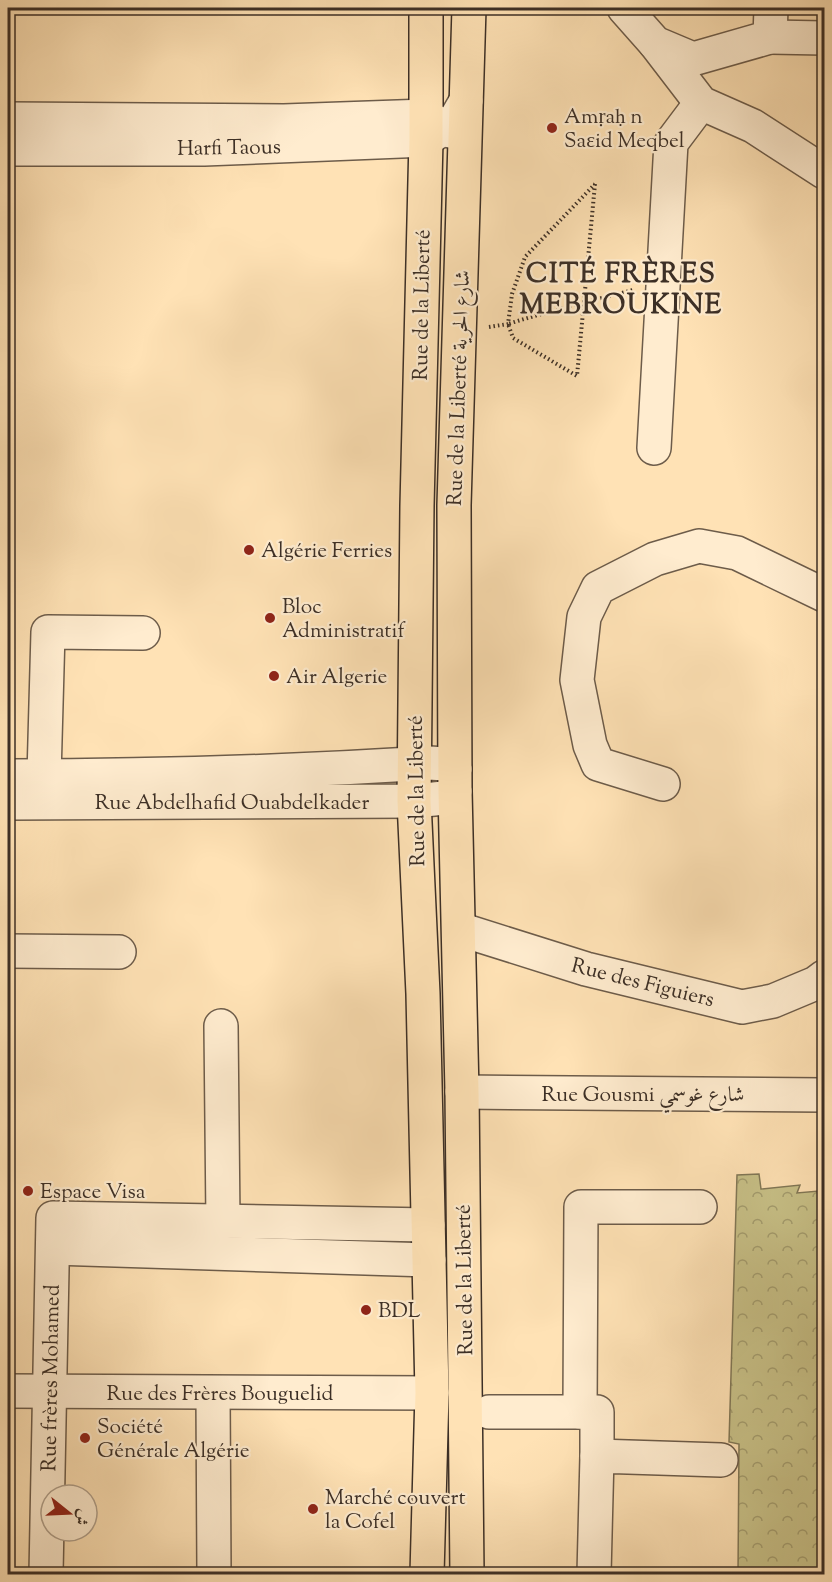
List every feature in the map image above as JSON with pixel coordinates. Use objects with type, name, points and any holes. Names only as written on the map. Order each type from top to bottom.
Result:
[{"type":"main road","name":"Rue de la Liberté","points":[[426,8],[441,133],[414,764],[423,993],[432,1393],[427,1575]]},
{"type":"main road","name":"Rue de la Liberté شارع الحرية","points":[[455,780],[454,505],[441,133],[466,101],[469,8]]},
{"type":"main road","name":"Rue de la Liberté","points":[[455,780],[462,1092],[466,1575]]},
{"type":"street","points":[[624,8],[655,43],[701,103],[753,126],[825,172]]},
{"type":"street","points":[[655,43],[693,59],[771,22],[825,38]]},
{"type":"street","points":[[654,448],[671,143],[701,103]]},
{"type":"street","name":"Harfi Taous","points":[[8,120],[284,121],[441,133]]},
{"type":"street","name":"Harfi Taous","points":[[8,149],[204,149],[441,133]]},
{"type":"street","points":[[663,784],[598,764],[590,745],[577,680],[584,617],[598,588],[655,559],[699,546],[737,553],[825,595]]},
{"type":"street","points":[[44,776],[48,632],[143,633]]},
{"type":"street","name":"Rue Abdelhafid Ouabdelkader","points":[[8,776],[146,776],[325,771],[414,764],[446,764],[455,780],[444,798],[414,801],[8,803]]},
{"type":"street","name":"Rue des Figuiers","points":[[459,929],[586,969],[736,1006],[773,1001],[825,977]]},
{"type":"street","points":[[8,951],[119,952]]},
{"type":"street","points":[[221,1026],[223,1222]]},
{"type":"street","name":"Rue Gousmi شارع غوسمي","points":[[462,1092],[825,1095]]},
{"type":"street","points":[[580,1412],[581,1207],[700,1207]]},
{"type":"street","points":[[49,1233],[223,1222],[428,1225]]},
{"type":"street","points":[[49,1233],[247,1262],[429,1260]]},
{"type":"street","name":"Rue frères Mohamed","points":[[46,1575],[50,1392],[49,1233]]},
{"type":"street","name":"Rue des Frères Bouguelid","points":[[8,1391],[213,1394],[245,1380],[432,1393]]},
{"type":"street","points":[[213,1394],[214,1575]]},
{"type":"street","points":[[489,1412],[597,1412],[594,1575]]},
{"type":"street","points":[[597,1456],[721,1460]]},
{"type":"path","points":[[595,184],[577,376],[513,338],[508,324],[512,294],[525,257],[595,184]]},
{"type":"path","points":[[508,324],[663,283]]},
{"type":"green space","points":[[759,1174],[761,1189],[800,1185],[797,1193],[819,1191],[818,1216],[824,1217],[824,1574],[738,1574],[739,1444],[729,1442],[737,1175]]},
{"type":"place","name":"Amṛaḥ n Saɛid Meqbel","points":[[552,128]]},
{"type":"place","name":"Algérie Ferries","points":[[249,550]]},
{"type":"place","name":"Bloc Administratif","points":[[270,618]]},
{"type":"place","name":"Air Algerie","points":[[274,676]]},
{"type":"place","name":"Espace Visa","points":[[28,1191]]},
{"type":"place","name":"BDL","points":[[366,1310]]},
{"type":"place","name":"Société Générale Algérie","points":[[85,1438]]},
{"type":"place","name":"Marché couvert la Cofel","points":[[313,1509]]},
{"type":"district","name":"CITÉ FRÈRES MEBROUKINE","points":[[621,288]]}]
